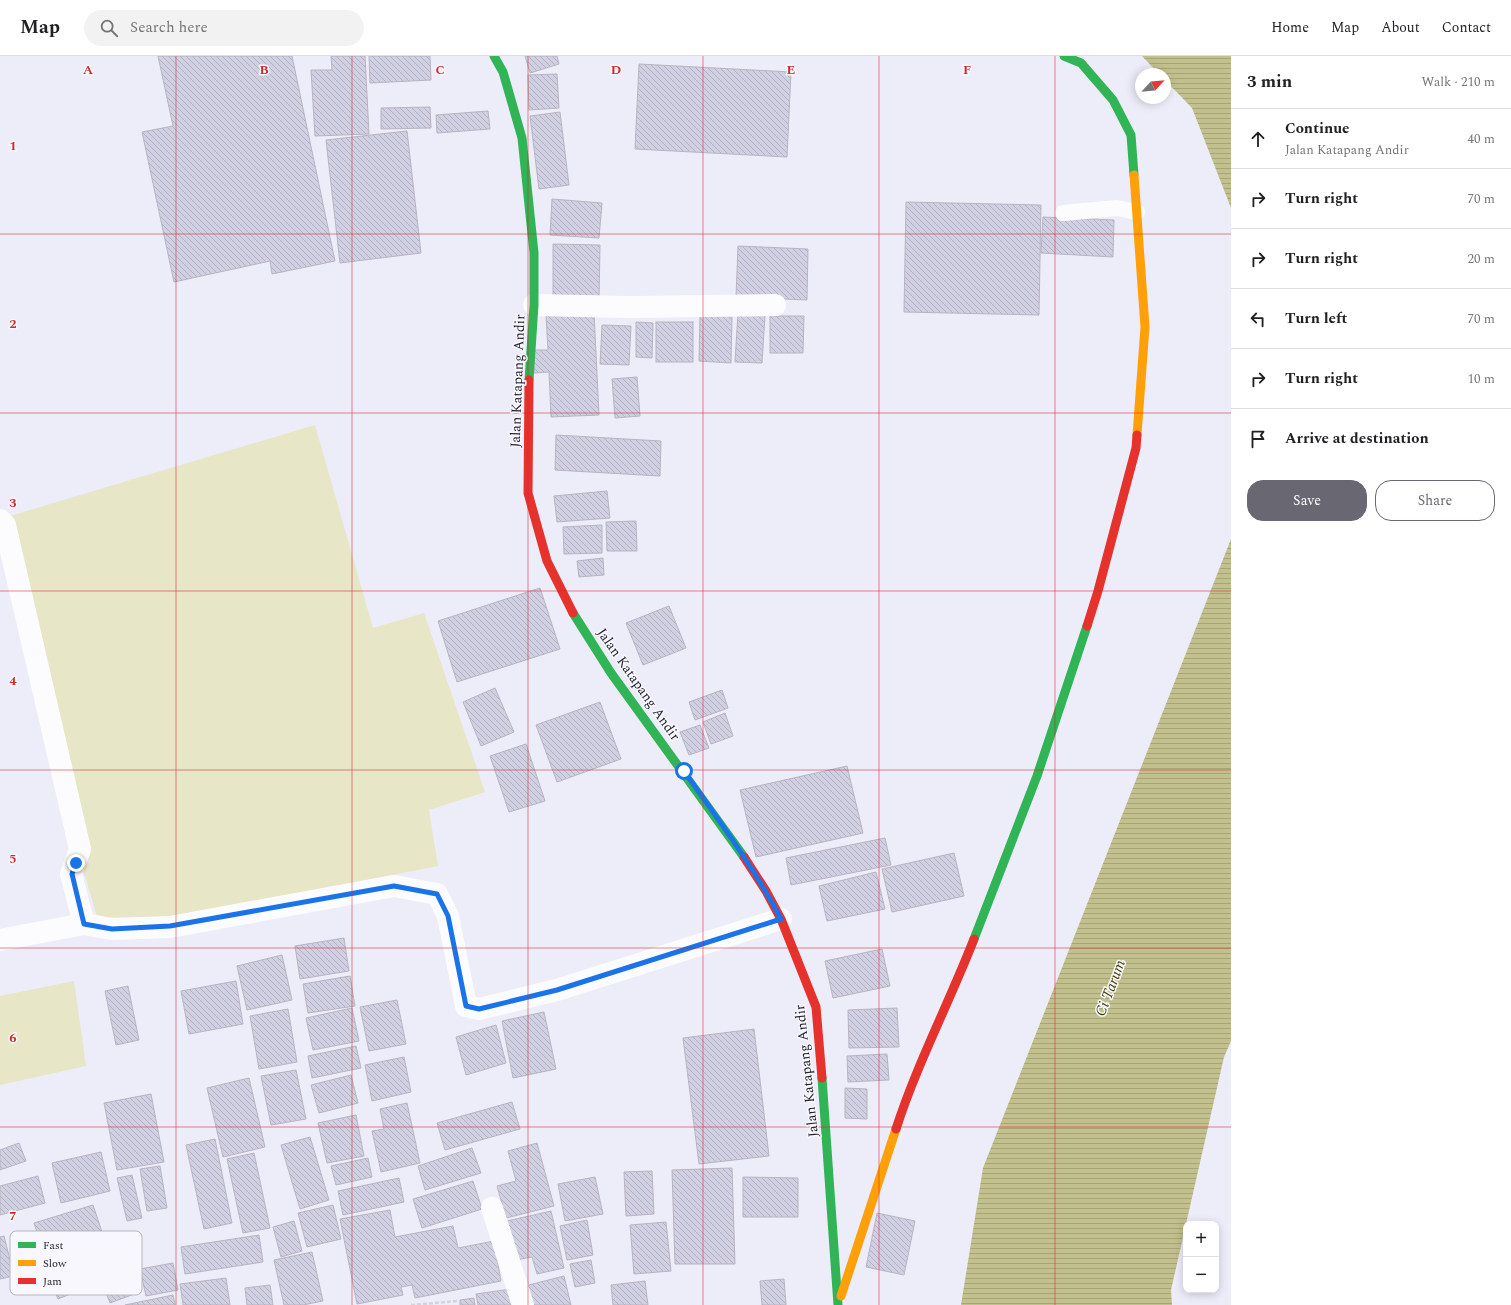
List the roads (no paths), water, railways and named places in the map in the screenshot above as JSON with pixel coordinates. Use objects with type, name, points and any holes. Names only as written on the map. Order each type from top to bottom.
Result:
[{"type":"street","name":"Jalan Katapang Andir","points":[[494,56],[503,72],[522,138],[534,253],[534,306],[528,396],[528,493],[547,561],[572,611],[611,673],[737,845],[766,891],[781,919],[816,1007],[838,1305]]},
{"type":"street","points":[[838,1305],[906,1098],[960,974],[1037,776],[1098,591],[1136,448],[1145,327],[1131,135],[1113,100],[1080,64],[1064,56]]},
{"type":"street","points":[[534,306],[630,307],[775,305]]},
{"type":"street","points":[[0,520],[5,525],[80,850],[72,874],[84,924]]},
{"type":"street","points":[[0,940],[84,924],[112,929],[170,926],[394,886],[437,894],[448,916],[466,1006],[479,1009],[557,990],[781,919]]},
{"type":"street","points":[[492,1208],[523,1305]]},
{"type":"lane","points":[[1063,212],[1117,208],[1137,212]]},
{"type":"water","points":[[1142,56],[1231,56],[1231,208],[1192,108],[1171,86],[1171,68],[1153,68]]},
{"type":"water","name":"Ci Tarum","points":[[1231,539],[1231,1041],[1224,1057],[1187,1221],[1183,1221],[1183,1237],[1171,1290],[1172,1305],[961,1305],[983,1168]]}]
